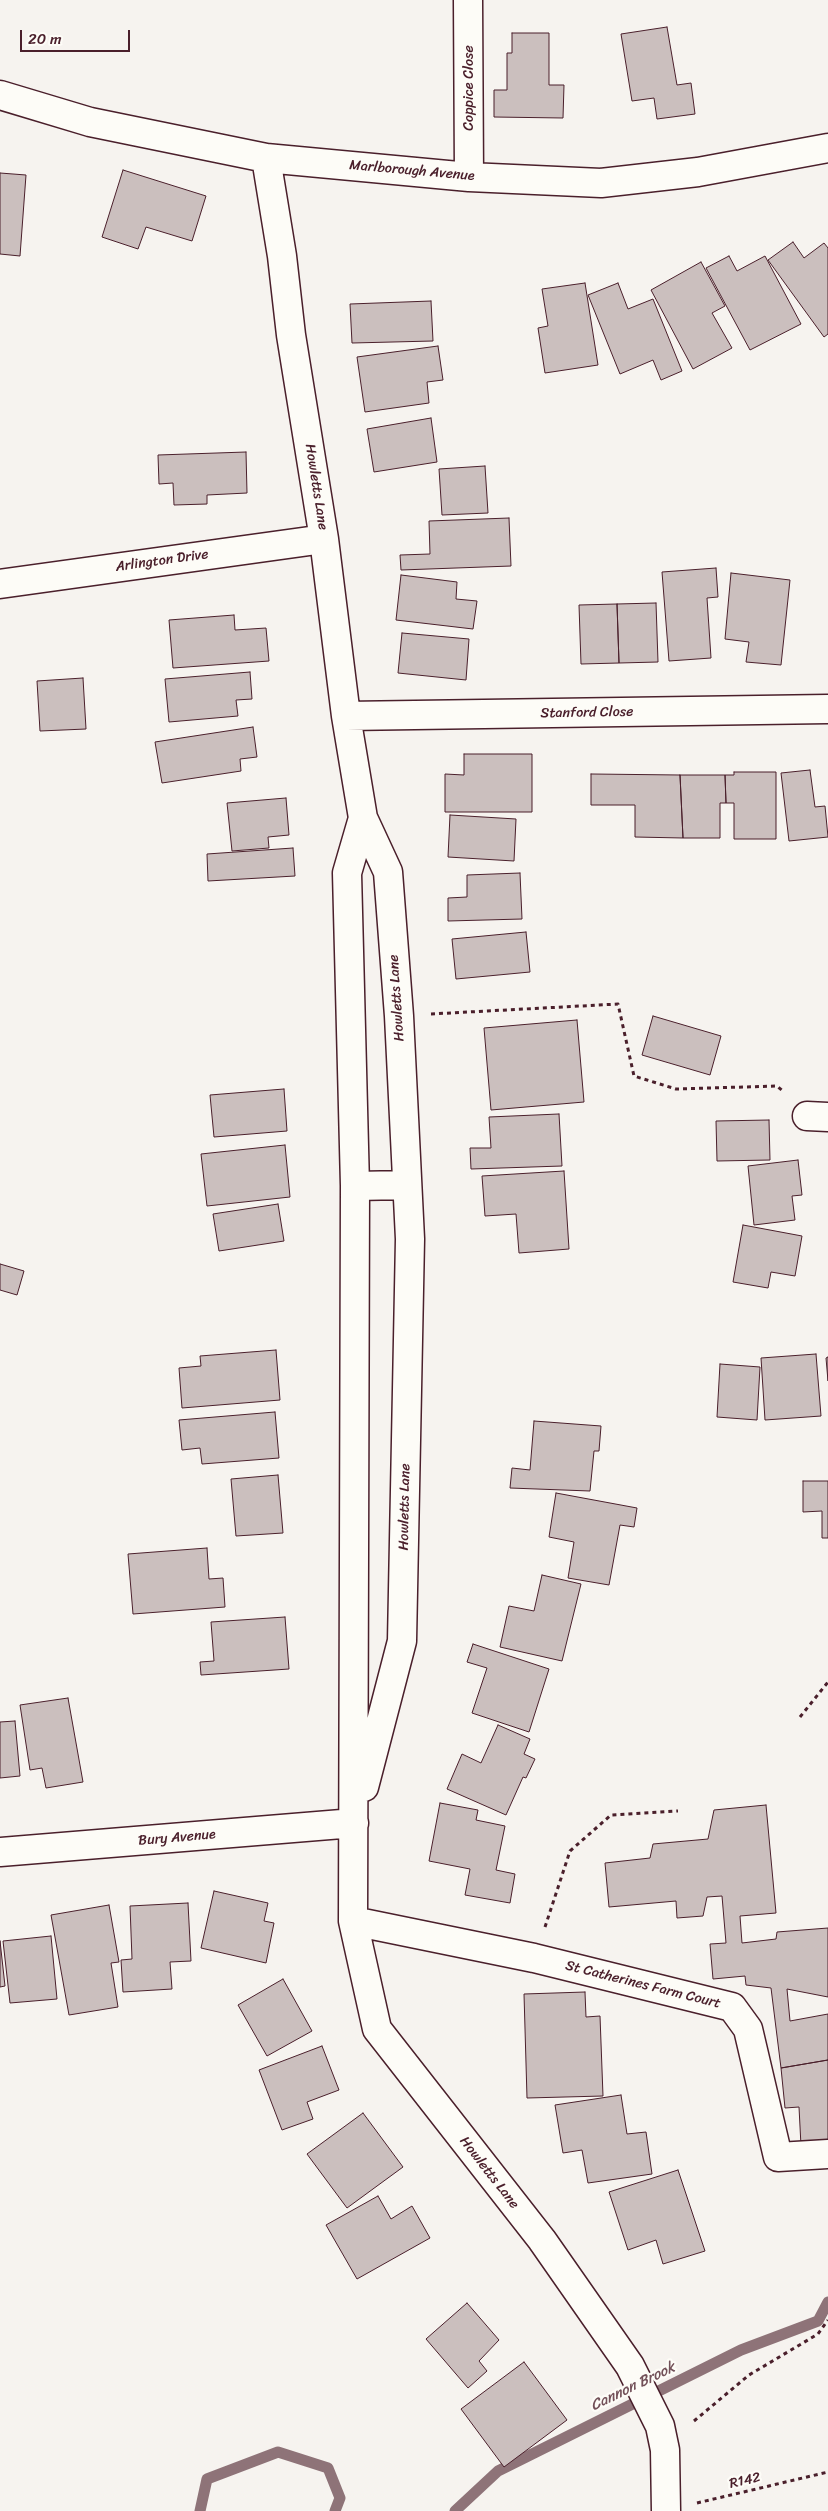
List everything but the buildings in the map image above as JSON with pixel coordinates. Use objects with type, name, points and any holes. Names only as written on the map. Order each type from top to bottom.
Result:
[{"type":"street","name":"Coppice Close","points":[[468,0],[470,177]]},
{"type":"street","name":"Marlborough Avenue","points":[[0,95],[90,122],[266,158],[470,177],[601,183],[698,172],[828,148]]},
{"type":"street","name":"Howletts Lane","points":[[266,158],[282,256],[291,335],[324,539],[346,716],[363,818],[388,872],[399,1016],[410,1239],[402,1641],[354,1823]]},
{"type":"street","name":"Arlington Drive","points":[[0,584],[324,539]]},
{"type":"street","name":"Stanford Close","points":[[346,716],[828,709]]},
{"type":"street","name":"Howletts Lane","points":[[363,818],[347,873],[355,1186],[354,1823],[352,1921],[377,2029],[542,2240],[635,2375],[657,2419],[665,2450],[666,2510]]},
{"type":"street","points":[[355,1186],[407,1184]]},
{"type":"street","name":"Bury Avenue","points":[[0,1852],[354,1823]]},
{"type":"street","name":"St Catherines Farm Court","points":[[352,1921],[534,1958],[732,2007],[748,2030],[778,2157],[826,2155]]},
{"type":"path","points":[[399,1016],[618,1004],[634,1076],[676,1089],[777,1086],[818,1117]]},
{"type":"path","points":[[800,1717],[828,1682]]},
{"type":"path","points":[[534,1958],[570,1851],[610,1815],[678,1811]]},
{"type":"path","points":[[665,2450],[706,2408],[749,2375],[818,2334],[828,2320]]},
{"type":"path","name":"R142","points":[[666,2510],[828,2472]]},
{"type":"waterway","name":"Cannon Brook","points":[[455,2511],[498,2471],[741,2350],[818,2321],[828,2302]]},
{"type":"waterway","name":"Cannon Brook","points":[[200,2511],[207,2479],[278,2452],[328,2468],[340,2498],[335,2511]]}]
